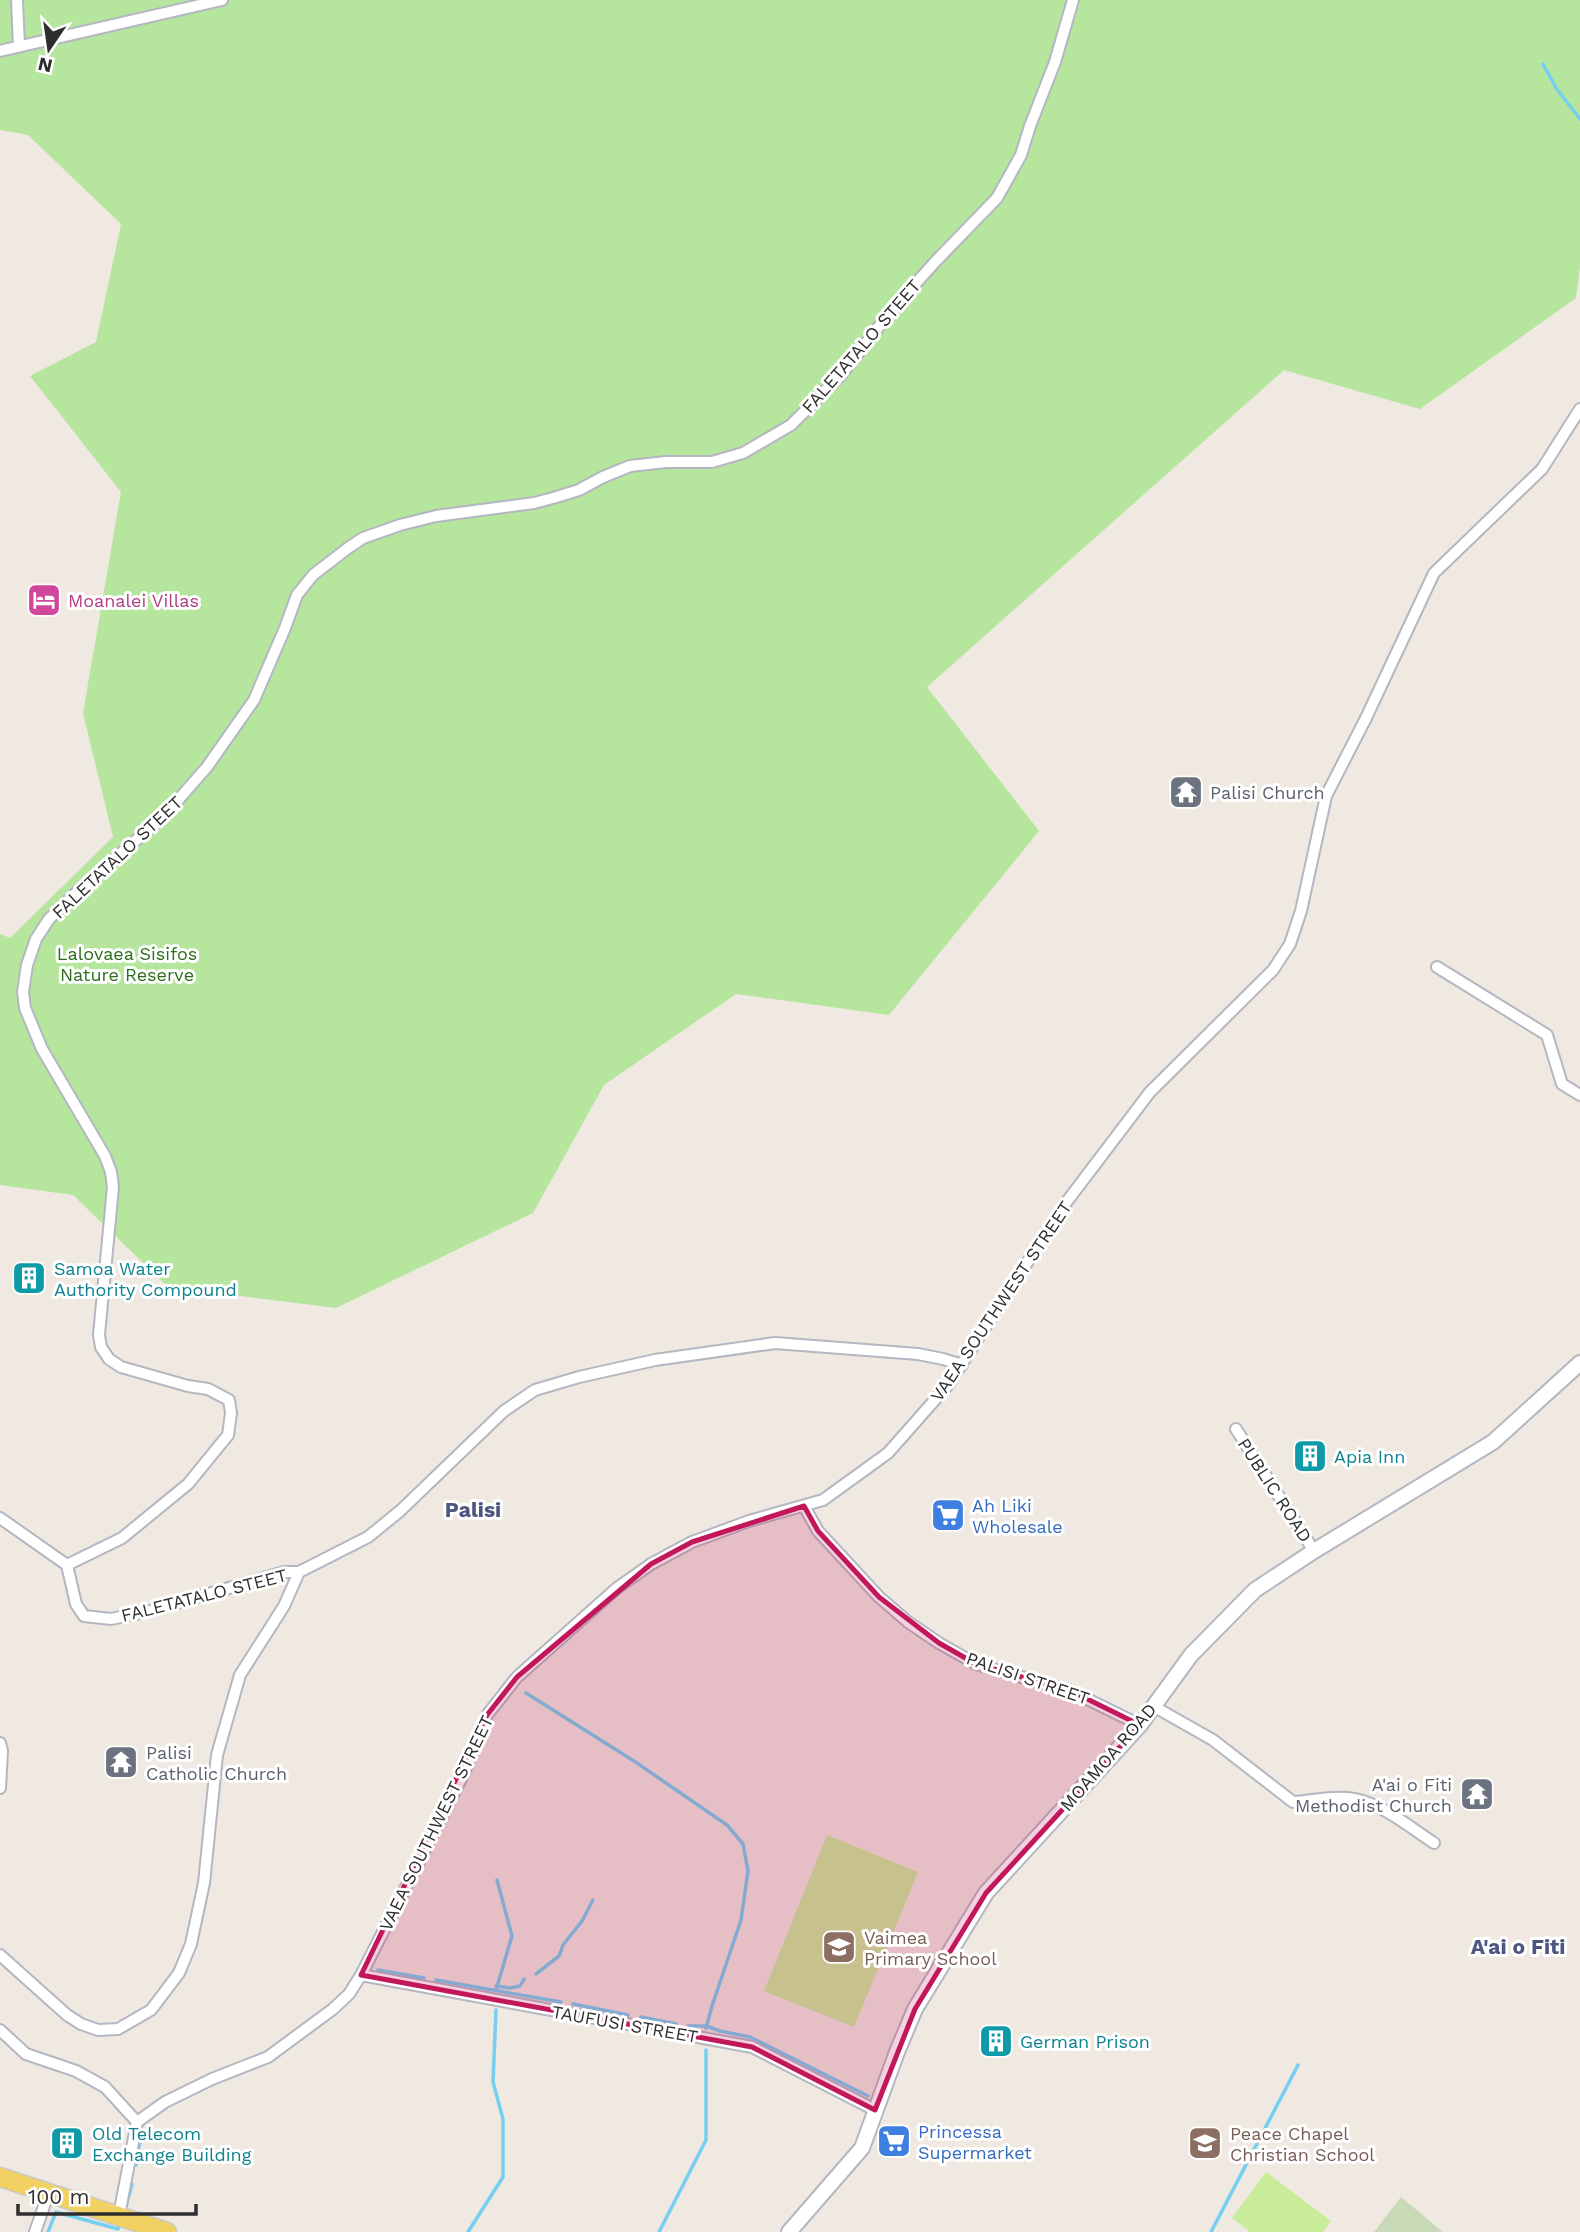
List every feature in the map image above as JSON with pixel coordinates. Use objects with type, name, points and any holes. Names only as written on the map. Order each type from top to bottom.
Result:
[{"type":"main road","points":[[0,2177],[166,2232]]},
{"type":"street","points":[[17,0],[19,46]]},
{"type":"street","points":[[0,51],[222,0]]},
{"type":"street","name":"FALETATALO STEET","points":[[962,1365],[918,1354],[775,1343],[655,1360],[579,1377],[535,1390],[504,1410],[400,1511],[368,1537],[299,1572],[284,1572],[150,1611],[111,1619],[84,1616],[76,1604],[67,1565],[122,1538],[188,1484],[228,1435],[231,1413],[229,1400],[208,1389],[121,1367],[109,1359],[101,1347],[99,1335],[113,1187],[105,1156],[32,1030],[23,992],[27,965],[36,939],[49,919],[164,816],[207,767],[254,700],[297,595],[313,575],[348,548],[363,538],[436,516],[553,498],[579,490],[630,466],[666,462],[712,462],[743,453],[791,425],[841,375],[935,261],[997,198],[1021,155],[1058,52],[1073,0]]},
{"type":"street","name":"VAEA SOUTHWEST STREET","points":[[137,2122],[165,2102],[212,2079],[268,2057],[349,1994],[464,1773],[487,1715],[517,1676],[617,1588],[651,1564],[692,1542],[749,1521],[823,1500],[888,1453],[933,1404],[962,1365],[1065,1204],[1150,1092],[1279,962],[1290,944],[1300,911],[1326,796],[1434,573],[1542,469],[1580,409]]},
{"type":"street","points":[[1437,967],[1547,1035],[1562,1084],[1580,1095]]},
{"type":"street","name":"MOAMOA ROAD","points":[[789,2232],[862,2148],[915,2009],[986,1893],[1140,1725],[1191,1655],[1255,1590],[1493,1442],[1580,1363]]},
{"type":"street","name":"PUBLIC ROAD","points":[[1236,1429],[1314,1551]]},
{"type":"street","name":"PALISI STREET","points":[[804,1506],[818,1531],[879,1597],[908,1622],[939,1643],[976,1664],[1071,1691],[1140,1725]]},
{"type":"street","points":[[0,1518],[67,1565]]},
{"type":"street","points":[[0,1955],[67,2015],[98,2030],[118,2029],[151,2010],[167,1991],[179,1973],[191,1944],[204,1882],[217,1755],[228,1710],[240,1675],[284,1606],[299,1572]]},
{"type":"street","points":[[1153,1706],[1213,1740],[1293,1802],[1346,1797],[1362,1800],[1375,1805],[1434,1843]]},
{"type":"street","points":[[0,1743],[0,1787]]},
{"type":"street","name":"TAUFUSI STREET","points":[[361,1975],[752,2047],[875,2110]]},
{"type":"street","points":[[0,2030],[26,2054],[76,2071],[105,2087],[137,2122],[119,2215]]},
{"type":"street","points":[[35,2232],[49,2192]]},
{"type":"highlighted area","points":[[804,1506],[818,1531],[879,1597],[939,1643],[976,1664],[1071,1691],[1140,1725],[986,1893],[915,2009],[875,2110],[752,2047],[361,1975],[487,1715],[517,1677],[651,1564],[692,1542]]},
{"type":"green space","name":"Lalovaea Sisifos Nature Reserve","points":[[0,0],[1580,0],[1580,267],[1576,298],[1420,409],[1284,370],[927,687],[1039,831],[889,1015],[736,994],[604,1085],[533,1213],[336,1308],[168,1287],[73,1195],[0,1185],[0,934],[10,938],[113,837],[83,713],[121,492],[30,376],[96,342],[121,224],[28,135],[0,130]]},
{"type":"green space","points":[[827,1835],[918,1872],[854,2027],[764,1991]]},
{"type":"green space","points":[[1266,2172],[1331,2221],[1323,2232],[1250,2232],[1232,2218]]},
{"type":"green space","points":[[1401,2197],[1443,2232],[1374,2232]]},
{"type":"waterway","points":[[1543,64],[1556,88],[1580,119]]},
{"type":"waterway","points":[[526,1693],[634,1761],[727,1825],[743,1844],[748,1871],[741,1920],[706,2028]]},
{"type":"waterway","points":[[496,1990],[512,1936],[497,1880]]},
{"type":"waterway","points":[[536,1974],[559,1956],[563,1945],[582,1921],[593,1900]]},
{"type":"waterway","points":[[378,1970],[424,1978]]},
{"type":"waterway","points":[[496,1986],[520,1986],[524,1979]]},
{"type":"waterway","points":[[436,1980],[561,2002]]},
{"type":"waterway","points":[[573,2004],[628,2015]]},
{"type":"waterway","points":[[468,2232],[503,2177],[503,2119],[493,2082],[496,2010]]},
{"type":"waterway","points":[[641,2017],[676,2024]]},
{"type":"waterway","points":[[688,2026],[706,2026],[750,2037],[868,2096]]},
{"type":"waterway","points":[[659,2232],[706,2140],[706,2050]]},
{"type":"waterway","points":[[1211,2232],[1298,2065]]},
{"type":"waterway","points":[[136,2165],[142,2129]]},
{"type":"waterway","points":[[126,2206],[132,2184]]},
{"type":"waterway","points":[[48,2232],[56,2212],[118,2229],[120,2223]]},
{"type":"place","name":"Moanalei Villas","points":[[44,600]]},
{"type":"place","name":"Palisi Church","points":[[1186,792]]},
{"type":"place","name":"Samoa Water Authority Compound","points":[[29,1278]]},
{"type":"place","name":"Apia Inn","points":[[1310,1456]]},
{"type":"place","name":"Ah Liki Wholesale","points":[[948,1515]]},
{"type":"place","name":"Palisi Catholic Church","points":[[121,1762]]},
{"type":"place","name":"A'ai o Fiti Methodist Church","points":[[1477,1794]]},
{"type":"place","name":"Vaimea Primary School","points":[[839,1947]]},
{"type":"place","name":"German Prison","points":[[996,2041]]},
{"type":"place","name":"Princessa Supermarket","points":[[894,2141]]},
{"type":"place","name":"Old Telecom Exchange Building","points":[[67,2143]]},
{"type":"place","name":"Peace Chapel Christian School","points":[[1205,2143]]},
{"type":"district","name":"Palisi","points":[[473,1509]]},
{"type":"district","name":"A'ai o Fiti","points":[[1518,1946]]}]
